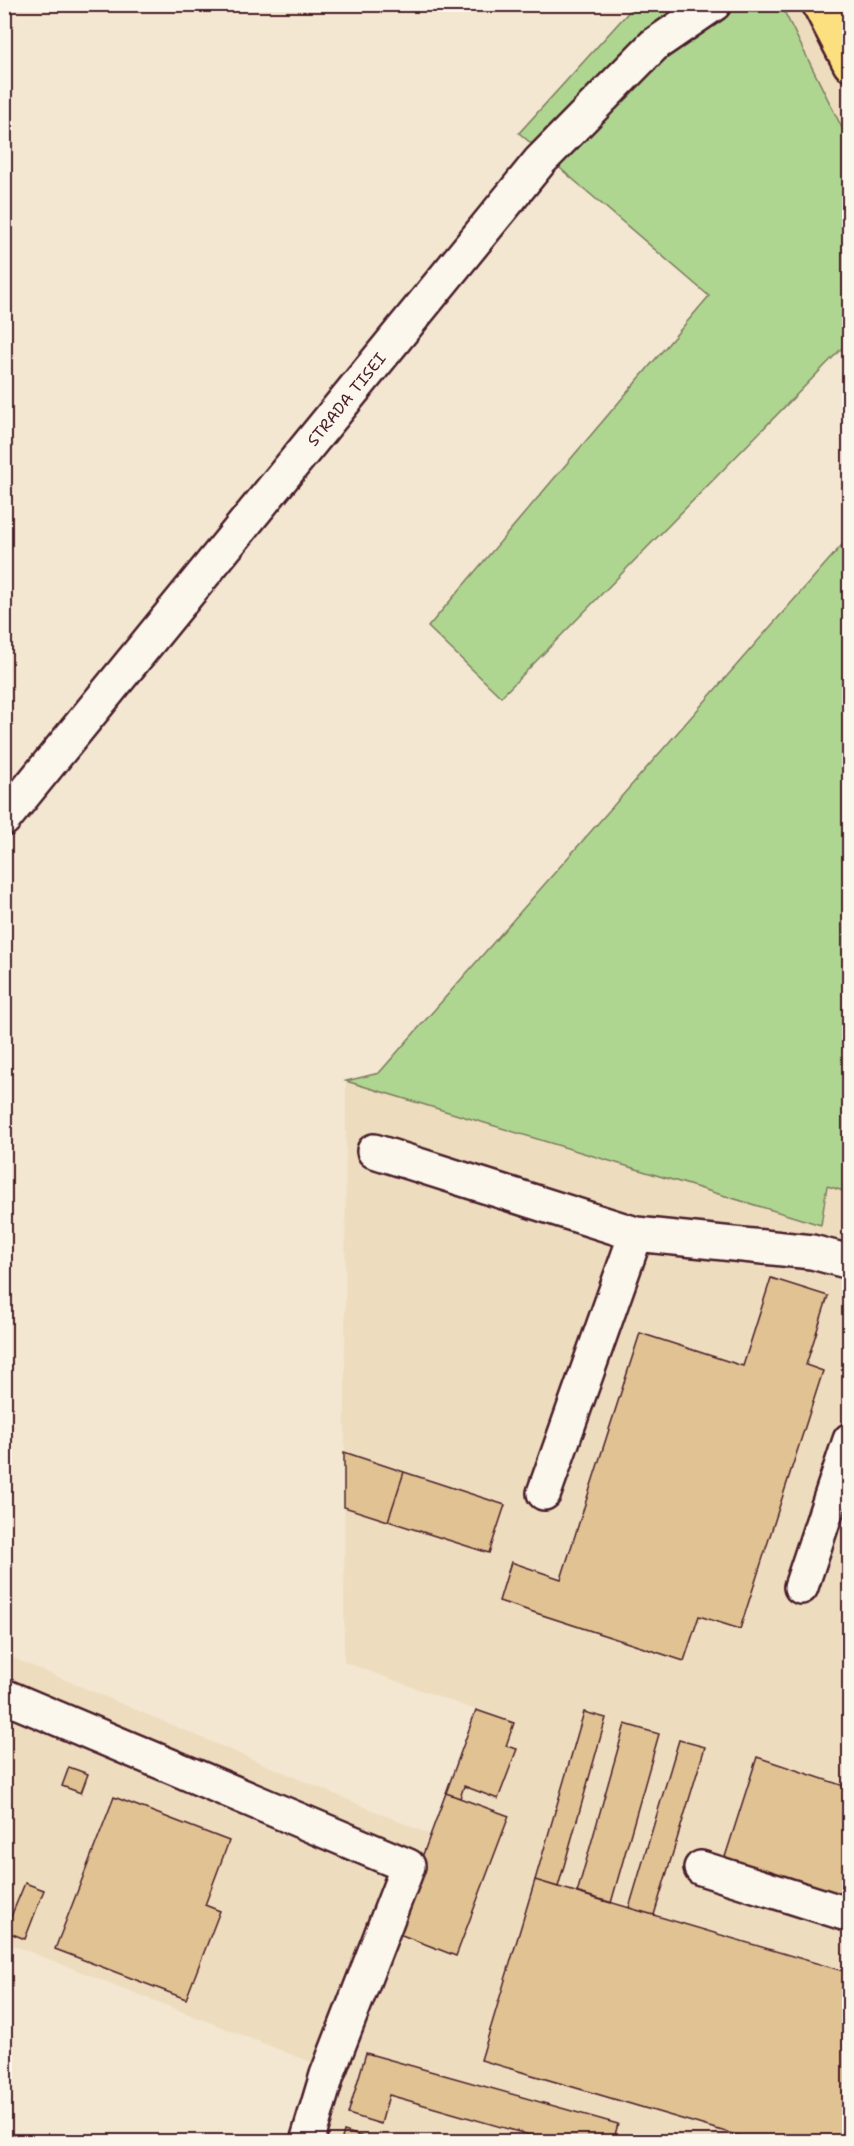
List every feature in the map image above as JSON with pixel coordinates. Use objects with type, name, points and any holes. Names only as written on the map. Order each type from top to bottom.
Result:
[{"type":"main road","points":[[832,20],[849,64]]},
{"type":"lane","name":"STRADA TISEI","points":[[4,819],[540,161],[654,45],[714,4]]},
{"type":"lane","points":[[374,1151],[636,1233],[812,1252],[849,1262]]},
{"type":"lane","points":[[544,1493],[636,1233]]},
{"type":"lane","points":[[801,1587],[849,1440]]},
{"type":"lane","points":[[4,1696],[408,1866],[327,2075],[307,2142]]},
{"type":"lane","points":[[701,1868],[849,1915]]},
{"type":"shaded area","points":[[781,5],[849,5],[849,142],[791,25]]},
{"type":"shaded area","points":[[346,1081],[821,1225],[827,1186],[849,1193],[849,2141],[297,2141],[321,2066],[5,1942],[4,1654],[431,1835],[476,1710],[344,1662]]},
{"type":"green space","points":[[635,5],[781,5],[849,142],[849,341],[501,697],[428,627],[709,296],[519,133]]},
{"type":"green space","points":[[849,537],[850,1193],[827,1186],[821,1225],[346,1081],[379,1073]]},
{"type":"building","points":[[771,1278],[828,1296],[806,1365],[823,1371],[740,1629],[699,1616],[684,1661],[499,1601],[511,1562],[561,1579],[640,1333],[743,1366]]},
{"type":"building","points":[[344,1452],[404,1472],[388,1521],[344,1507]]},
{"type":"building","points":[[404,1472],[505,1505],[489,1553],[388,1521]]},
{"type":"building","points":[[476,1710],[514,1723],[506,1746],[517,1749],[498,1799],[464,1786],[460,1798],[446,1793]]},
{"type":"building","points":[[584,1712],[606,1718],[558,1887],[535,1880]]},
{"type":"building","points":[[625,1724],[659,1734],[611,1903],[577,1893]]},
{"type":"building","points":[[679,1740],[705,1747],[654,1915],[629,1908]]},
{"type":"building","points":[[757,1757],[850,1788],[850,1897],[725,1857]]},
{"type":"building","points":[[69,1767],[88,1774],[81,1793],[62,1786]]},
{"type":"building","points":[[446,1793],[509,1816],[456,1956],[394,1932]]},
{"type":"building","points":[[114,1797],[229,1841],[205,1905],[220,1911],[186,1999],[55,1949]]},
{"type":"building","points":[[535,1880],[850,1973],[850,2142],[760,2142],[481,2060]]},
{"type":"building","points":[[25,1883],[44,1890],[25,1939],[5,1931]]},
{"type":"building","points":[[366,2053],[618,2124],[613,2142],[554,2142],[389,2095],[381,2124],[348,2114]]},
{"type":"building","points":[[344,2131],[373,2140],[373,2142],[341,2142]]}]
